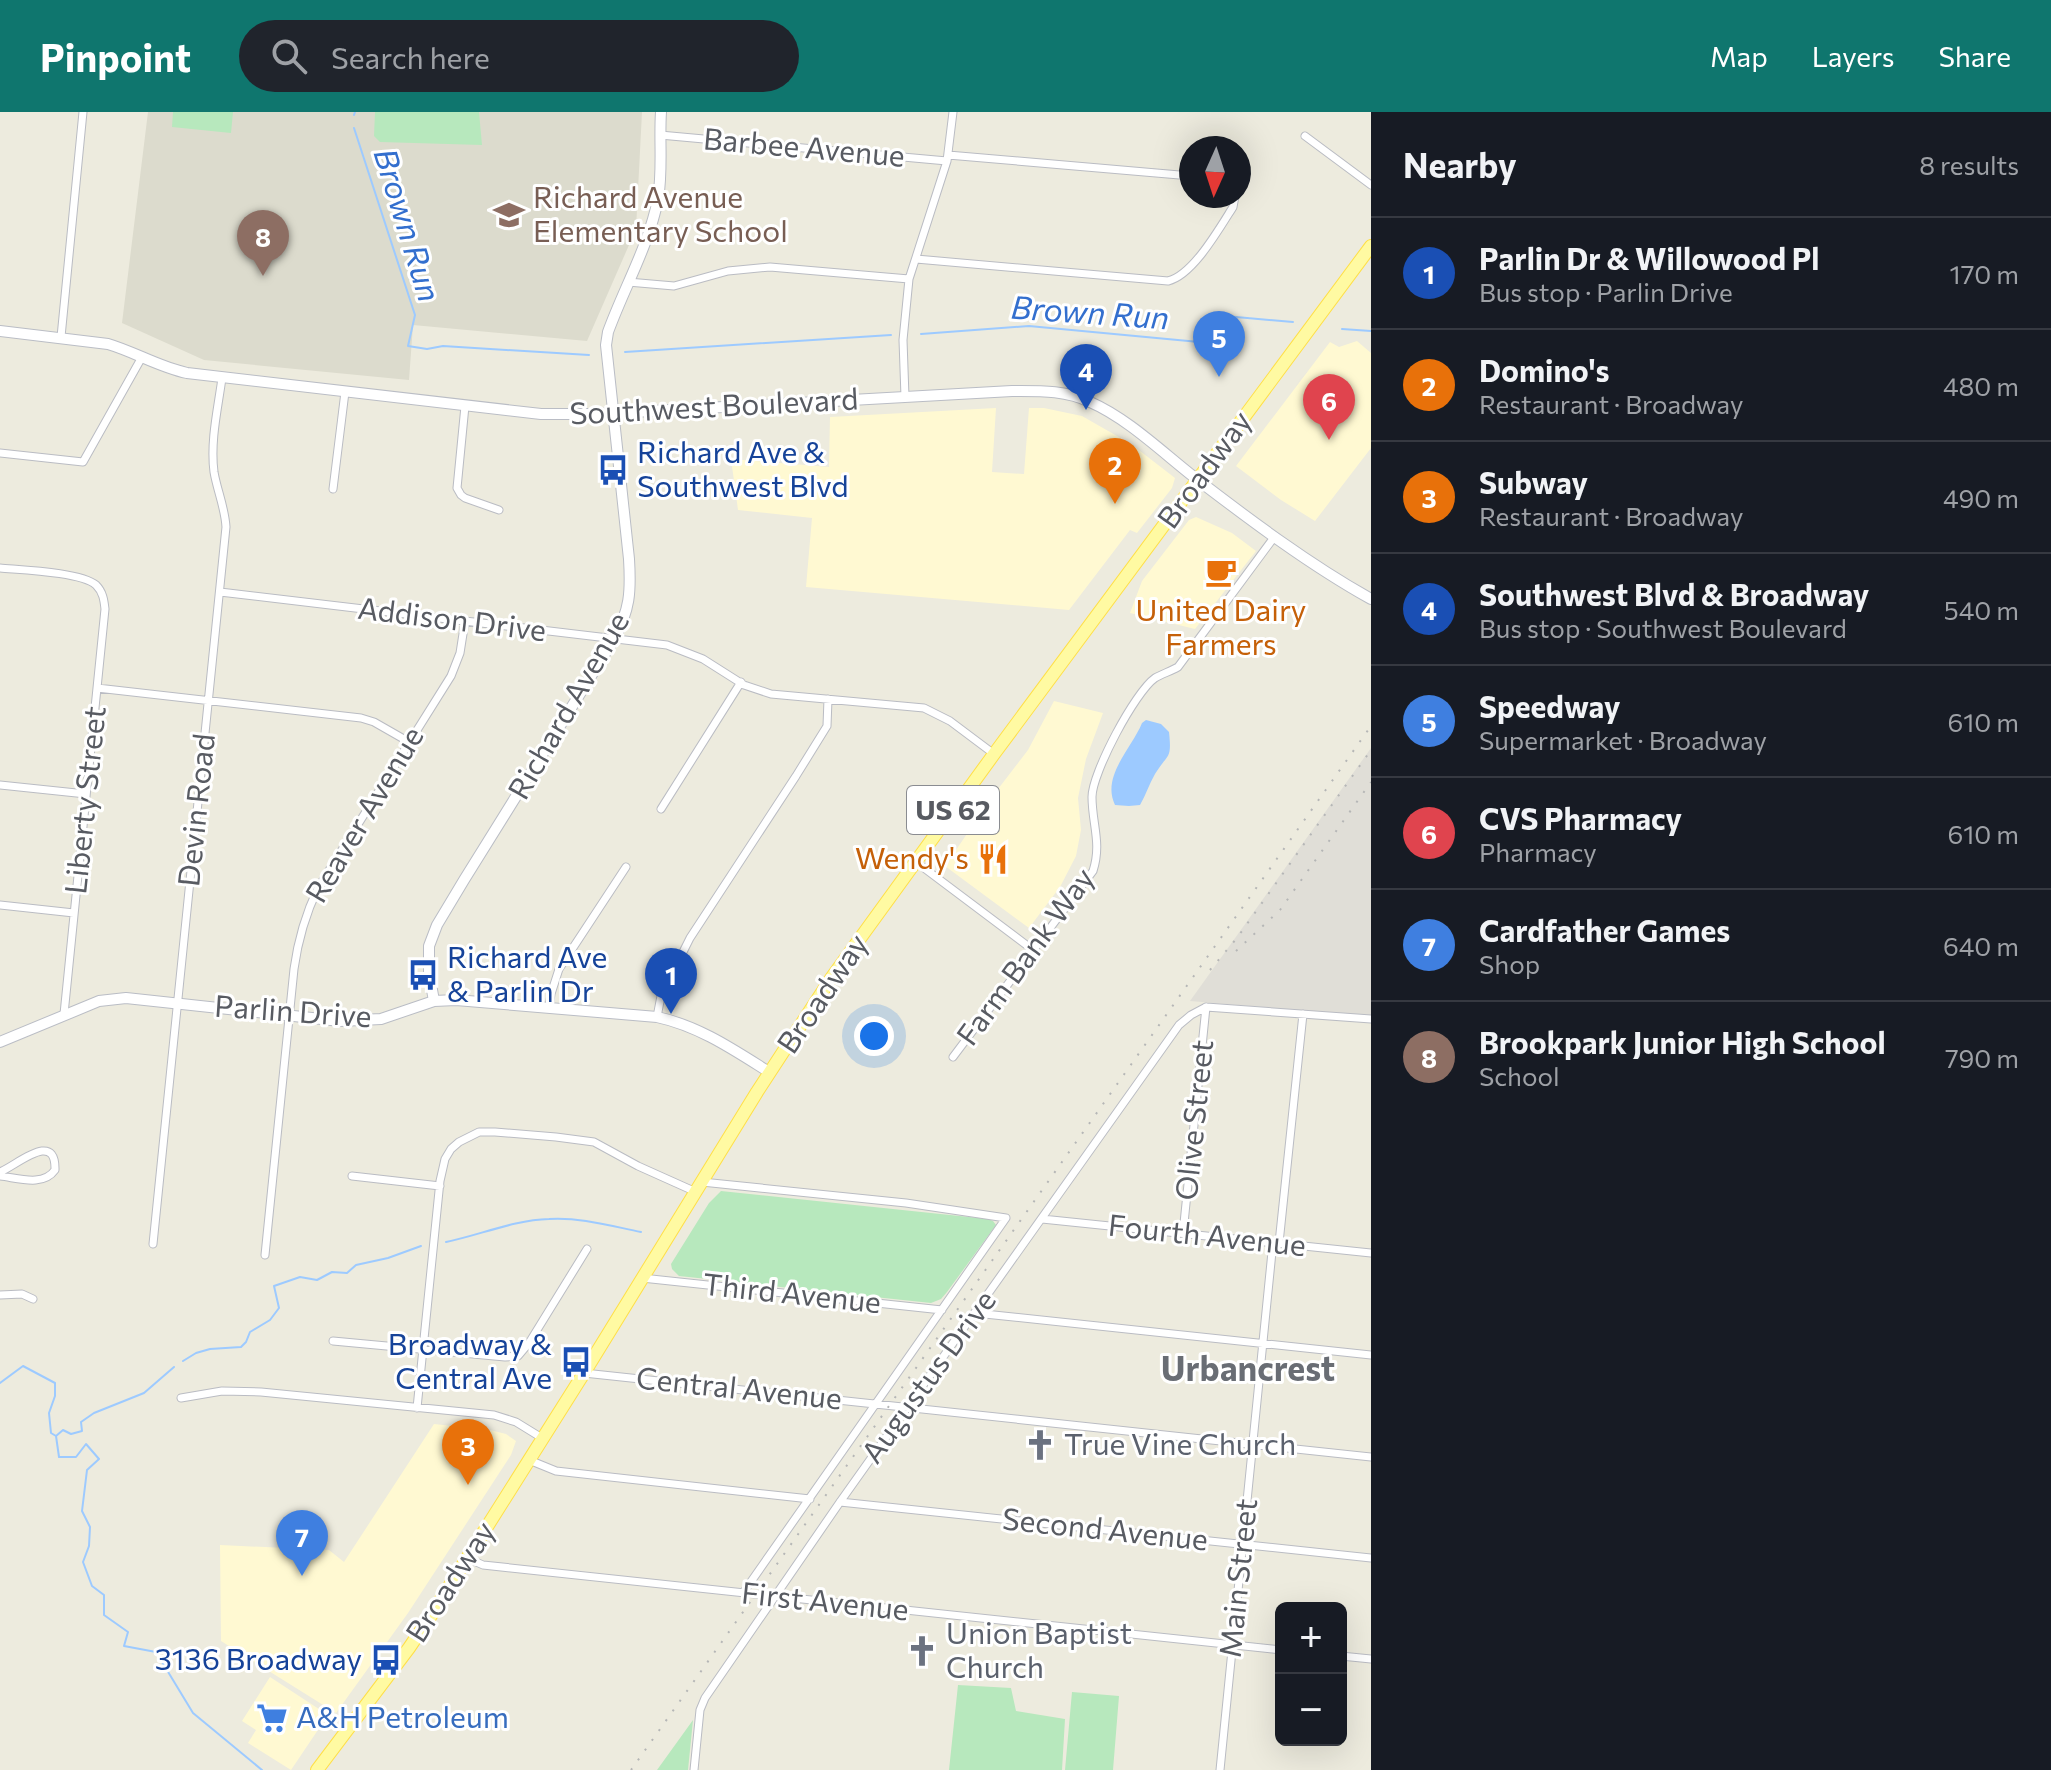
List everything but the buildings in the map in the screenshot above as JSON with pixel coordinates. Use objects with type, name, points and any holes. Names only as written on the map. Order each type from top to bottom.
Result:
[{"type":"main road","name":"Broadway","points":[[317,1770],[409,1648],[584,1373],[769,1072],[832,977],[1371,246]]},
{"type":"street","points":[[61,337],[83,112]]},
{"type":"street","name":"Richard Avenue","points":[[434,1001],[429,973],[429,946],[435,929],[614,639],[626,614],[631,592],[606,345],[608,332],[655,211],[660,173],[661,112]]},
{"type":"street","points":[[905,397],[903,340],[909,279],[948,158],[953,112]]},
{"type":"street","name":"Barbee Avenue","points":[[660,135],[1179,175]]},
{"type":"street","points":[[1305,136],[1371,185]]},
{"type":"street","points":[[916,259],[1168,281],[1181,276],[1192,265],[1232,208]]},
{"type":"street","points":[[628,282],[674,286],[728,271],[770,267],[909,279]]},
{"type":"street","name":"Southwest Boulevard","points":[[0,331],[108,344],[173,370],[222,378],[541,414],[1040,391],[1082,398],[1117,417],[1275,536],[1339,581],[1371,599]]},
{"type":"street","points":[[0,453],[83,462],[142,357]]},
{"type":"street","name":"Devin Road","points":[[153,1244],[220,592],[225,517],[214,472],[214,457],[222,378]]},
{"type":"street","points":[[333,489],[345,392]]},
{"type":"street","points":[[465,406],[457,488],[465,498],[499,510]]},
{"type":"street","name":"Farm Bank Way","points":[[953,1057],[1093,871],[1098,852],[1093,787],[1123,722],[1154,679],[1178,667],[1275,536]]},
{"type":"street","name":"Liberty Street","points":[[0,568],[77,577],[99,587],[104,597],[64,1014]]},
{"type":"street","name":"Addison Drive","points":[[220,592],[667,645],[687,651],[741,682],[771,694],[924,708],[950,721],[994,754]]},
{"type":"street","name":"Reaver Avenue","points":[[265,1255],[289,1015],[298,941],[306,914],[318,888],[456,664],[465,621]]},
{"type":"street","points":[[661,809],[741,682]]},
{"type":"street","points":[[97,688],[361,718],[409,742]]},
{"type":"street","points":[[657,1017],[661,996],[690,938],[827,726],[828,699]]},
{"type":"street","points":[[0,785],[86,794]]},
{"type":"street","points":[[916,862],[1033,950]]},
{"type":"street","points":[[549,1008],[559,969],[626,867]]},
{"type":"street","points":[[0,905],[74,913]]},
{"type":"street","name":"Parlin Drive","points":[[0,1042],[64,1014],[113,998],[340,1021],[364,1021],[397,1015],[434,1001],[481,1001],[657,1017],[685,1024],[769,1072]]},
{"type":"street","points":[[1206,1007],[1371,1019]]},
{"type":"street","name":"Augustus Drive","points":[[694,1770],[700,1710],[705,1698],[840,1502],[1179,1025],[1206,1007]]},
{"type":"street","name":"Olive Street","points":[[1183,1233],[1206,1007]]},
{"type":"street","name":"Main Street","points":[[1220,1770],[1263,1343],[1303,1014]]},
{"type":"street","points":[[417,1408],[445,1159],[459,1142],[479,1132],[594,1142],[638,1166],[699,1187],[906,1203],[1006,1218],[743,1593]]},
{"type":"street","points":[[38,1151],[47,1151],[55,1163],[55,1170],[46,1179],[0,1174],[38,1151]]},
{"type":"street","points":[[352,1176],[440,1186]]},
{"type":"street","name":"Fourth Avenue","points":[[1042,1219],[1371,1253]]},
{"type":"street","points":[[333,1341],[518,1356],[587,1249]]},
{"type":"street","name":"Third Avenue","points":[[642,1278],[942,1310]]},
{"type":"street","points":[[0,1295],[22,1294],[33,1299]]},
{"type":"street","points":[[975,1313],[1371,1355]]},
{"type":"street","name":"Central Avenue","points":[[584,1373],[1371,1457]]},
{"type":"street","points":[[181,1398],[222,1391],[245,1391],[417,1408],[506,1418],[542,1438]]},
{"type":"street","points":[[529,1460],[556,1471],[810,1499]]},
{"type":"street","name":"Second Avenue","points":[[840,1502],[1371,1558]]},
{"type":"street","name":"First Avenue","points":[[467,1558],[483,1565],[1275,1649]]},
{"type":"street","points":[[1347,1657],[1371,1659]]},
{"type":"shaded area","points":[[148,112],[642,112],[636,229],[587,341],[413,325],[409,380],[204,360],[122,323]]},
{"type":"shaded area","points":[[1357,341],[1371,353],[1371,448],[1315,521],[1236,466],[1330,342],[1339,347]]},
{"type":"shaded area","points":[[996,408],[992,472],[1024,474],[1029,408],[1044,408],[1082,416],[1131,444],[1175,478],[1172,488],[1137,533],[1130,530],[1069,610],[806,587],[812,518],[738,510],[731,459],[829,467],[830,417]]},
{"type":"shaded area","points":[[1196,517],[1232,533],[1256,551],[1195,629],[1130,613],[1142,581],[1189,520]]},
{"type":"shaded area","points":[[1054,701],[1103,713],[1086,759],[1078,798],[1081,830],[1076,856],[1060,887],[1029,928],[945,866],[1028,750]]},
{"type":"shaded area","points":[[1371,748],[1371,1016],[1190,1001]]},
{"type":"shaded area","points":[[434,1424],[490,1430],[506,1434],[516,1441],[511,1455],[408,1613],[336,1713],[221,1641],[220,1545],[329,1550],[344,1562]]},
{"type":"shaded area","points":[[270,1677],[328,1715],[291,1770],[248,1743],[256,1730],[242,1721]]},
{"type":"green space","points":[[173,112],[233,112],[231,133],[172,127]]},
{"type":"green space","points":[[375,112],[479,112],[482,145],[380,142],[374,136]]},
{"type":"green space","points":[[721,1191],[988,1219],[996,1225],[947,1292],[931,1303],[679,1276],[671,1264],[709,1203]]},
{"type":"green space","points":[[958,1685],[1011,1688],[1016,1711],[1065,1719],[1062,1770],[949,1770]]},
{"type":"green space","points":[[1072,1692],[1119,1696],[1113,1770],[1065,1770]]},
{"type":"green space","points":[[693,1720],[688,1770],[657,1770]]},
{"type":"water","points":[[1146,720],[1161,724],[1169,732],[1169,752],[1140,805],[1115,805],[1112,783],[1115,773]]},
{"type":"waterway","name":"Brown Run","points":[[354,128],[415,315],[408,346],[589,355]]},
{"type":"waterway","name":"Brown Run","points":[[921,334],[1029,326],[1199,342],[1225,316],[1293,322]]},
{"type":"waterway","name":"Brown Run","points":[[1342,329],[1371,331]]},
{"type":"waterway","name":"Brown Run","points":[[625,352],[891,335]]},
{"type":"waterway","points":[[446,1242],[510,1225],[549,1219],[584,1221],[641,1232]]},
{"type":"waterway","points":[[183,1361],[210,1349],[241,1347],[250,1332],[270,1320],[279,1308],[274,1286],[300,1277],[317,1280],[332,1272],[347,1273],[356,1265],[421,1246]]},
{"type":"waterway","points":[[0,1383],[23,1366],[55,1383],[55,1396],[49,1413],[51,1433],[56,1436],[59,1457],[76,1457],[86,1444],[99,1459],[87,1470],[82,1511],[90,1527],[89,1546],[83,1562],[92,1586],[104,1595],[104,1615],[128,1632],[124,1646],[156,1652],[193,1713],[262,1770]]},
{"type":"waterway","points":[[56,1436],[63,1430],[71,1434],[82,1431],[81,1422],[94,1413],[144,1393],[174,1367]]},
{"type":"railway","points":[[631,1770],[1371,726]]},
{"type":"railway","points":[[1210,970],[1237,938],[1371,750]]},
{"type":"railway","points":[[1236,951],[1280,910],[1371,782]]},
{"type":"place","name":"Richard Avenue Elementary School","points":[[509,215]]},
{"type":"place","name":"Brookpark Junior High School","points":[[263,276]]},
{"type":"place","name":"Speedway","points":[[1219,377]]},
{"type":"place","name":"Southwest Blvd & Broadway","points":[[1086,410]]},
{"type":"place","name":"CVS Pharmacy","points":[[1329,440]]},
{"type":"place","name":"Richard Ave & Southwest Blvd","points":[[613,470]]},
{"type":"place","name":"Domino's","points":[[1115,504]]},
{"type":"place","name":"United Dairy Farmers","points":[[1221,572]]},
{"type":"place","name":"Wendy's","points":[[993,859]]},
{"type":"place","name":"Richard Ave & Parlin Dr","points":[[423,975]]},
{"type":"place","name":"Parlin Dr & Willowood Pl","points":[[671,1014]]},
{"type":"place","name":"Broadway & Central Ave","points":[[576,1362]]},
{"type":"place","name":"True Vine Church","points":[[1040,1445]]},
{"type":"place","name":"Subway","points":[[468,1485]]},
{"type":"place","name":"Cardfather Games","points":[[302,1576]]},
{"type":"place","name":"Union Baptist Church","points":[[922,1651]]},
{"type":"place","name":"3136 Broadway","points":[[386,1660]]},
{"type":"place","name":"A&H Petroleum","points":[[272,1718]]},
{"type":"district","name":"Urbancrest","points":[[1248,1369]]}]
